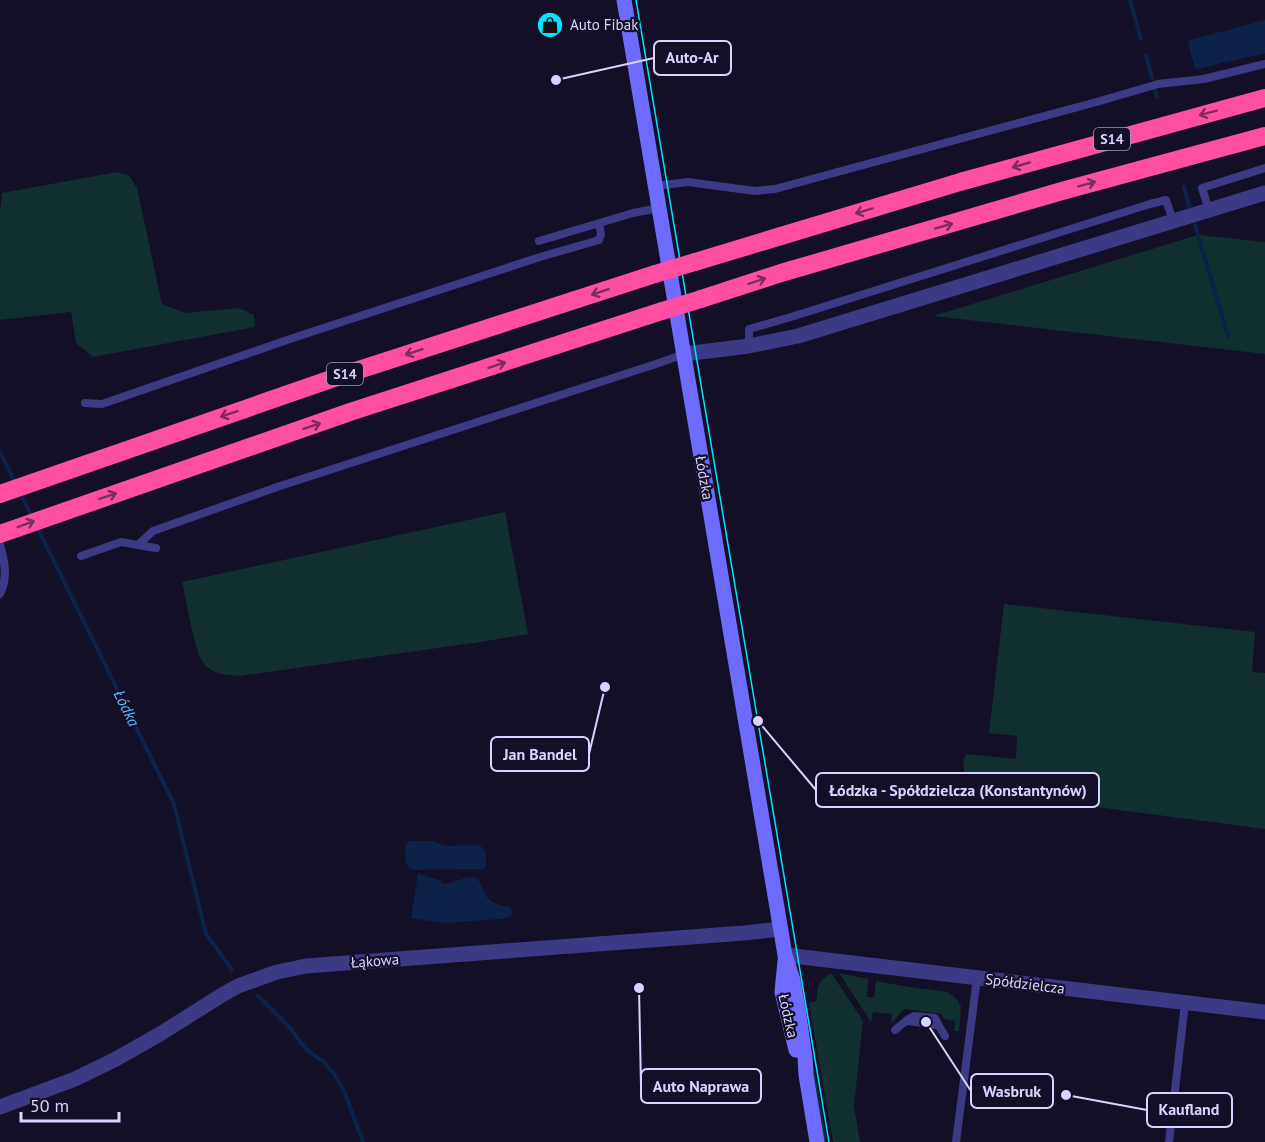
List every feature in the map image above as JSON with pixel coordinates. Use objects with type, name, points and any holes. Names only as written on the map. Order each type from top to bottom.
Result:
[{"type":"highway","name":"S14","points":[[0,495],[340,376],[655,274],[972,179],[1265,98]]},
{"type":"highway","name":"S14","points":[[0,534],[353,411],[781,273],[1027,201],[1265,136]]},
{"type":"main road","name":"Łódzka","points":[[624,0],[781,929],[785,956],[782,984],[784,1003],[798,1059],[806,1075],[817,1142]]},
{"type":"street","points":[[684,354],[749,346],[798,336],[1265,193]]},
{"type":"street","name":"Łąkowa","points":[[0,1107],[75,1079],[160,1034],[222,995],[255,979],[277,972],[306,966],[781,929]]},
{"type":"street","name":"Spółdzielcza","points":[[785,956],[1265,1012]]},
{"type":"lane","points":[[655,186],[688,182],[755,191],[775,189],[1158,84],[1204,78],[1265,63]]},
{"type":"lane","points":[[1209,210],[1202,188],[1265,168]]},
{"type":"lane","points":[[749,346],[749,329],[1150,204],[1166,200],[1173,221]]},
{"type":"lane","points":[[539,241],[633,213],[659,208]]},
{"type":"lane","points":[[85,403],[102,404],[293,338],[540,257],[599,240],[601,234],[599,223]]},
{"type":"lane","points":[[138,545],[153,531],[277,487],[684,354]]},
{"type":"lane","points":[[81,556],[121,542],[156,548]]},
{"type":"lane","points":[[0,545],[5,563],[5,578],[0,594]]},
{"type":"lane","points":[[956,1142],[977,978]]},
{"type":"lane","points":[[1169,1142],[1185,1003]]},
{"type":"lane","points":[[895,1030],[906,1022],[939,1026],[945,1036]]},
{"type":"green space","points":[[117,172],[129,176],[137,188],[162,304],[185,313],[239,308],[254,315],[255,327],[93,357],[76,343],[71,312],[0,320],[2,193]]},
{"type":"green space","points":[[1198,235],[1265,242],[1265,354],[933,316]]},
{"type":"green space","points":[[505,512],[528,634],[239,676],[211,670],[200,657],[182,582]]},
{"type":"green space","points":[[1004,604],[1255,632],[1252,672],[1265,673],[1265,829],[982,792],[965,779],[963,762],[966,754],[1016,759],[1017,736],[989,733]]},
{"type":"green space","points":[[839,973],[868,979],[867,997],[874,997],[876,981],[947,992],[958,1001],[961,1007],[959,1031],[954,1031],[955,1021],[944,1019],[941,1014],[904,1009],[891,1024],[892,1014],[873,1012],[871,1022]]},
{"type":"green space","points":[[830,974],[863,1021],[854,1106],[860,1142],[833,1142],[809,1003],[816,1001],[820,982]]},
{"type":"green space","points":[[801,1004],[803,1004],[827,1142],[824,1142]]},
{"type":"water","points":[[1265,20],[1265,53],[1195,69],[1188,42],[1190,40]]},
{"type":"water","points":[[410,841],[433,841],[444,846],[481,846],[486,854],[486,865],[484,869],[410,869],[406,861],[405,846]]},
{"type":"water","points":[[418,874],[440,880],[443,884],[478,878],[489,899],[497,904],[510,907],[513,915],[501,919],[444,923],[411,918]]},
{"type":"waterway","points":[[1130,0],[1141,39]]},
{"type":"waterway","points":[[1146,55],[1152,78]]},
{"type":"waterway","points":[[1155,90],[1157,97]]},
{"type":"waterway","points":[[1184,187],[1189,206]]},
{"type":"waterway","points":[[1195,225],[1228,336]]},
{"type":"waterway","name":"Łódka","points":[[0,452],[15,482]]},
{"type":"waterway","name":"Łódka","points":[[20,492],[32,517]]},
{"type":"waterway","name":"Łódka","points":[[37,527],[174,804],[206,934],[232,970]]},
{"type":"waterway","name":"Łódka","points":[[258,996],[291,1029],[301,1043],[324,1062],[335,1075],[344,1091],[363,1142]]},
{"type":"tram line","points":[[636,0],[829,1142]]},
{"type":"place","name":"Auto Fibak","points":[[550,25]]},
{"type":"place","name":"Auto-Ar","points":[[556,80]]},
{"type":"place","name":"Jan Bandel","points":[[605,687]]},
{"type":"place","name":"Łódzka - Spółdzielcza (Konstantynów)","points":[[758,721]]},
{"type":"place","name":"Auto Naprawa","points":[[639,988]]},
{"type":"place","name":"Wasbruk","points":[[926,1022]]},
{"type":"place","name":"Kaufland","points":[[1066,1095]]}]
